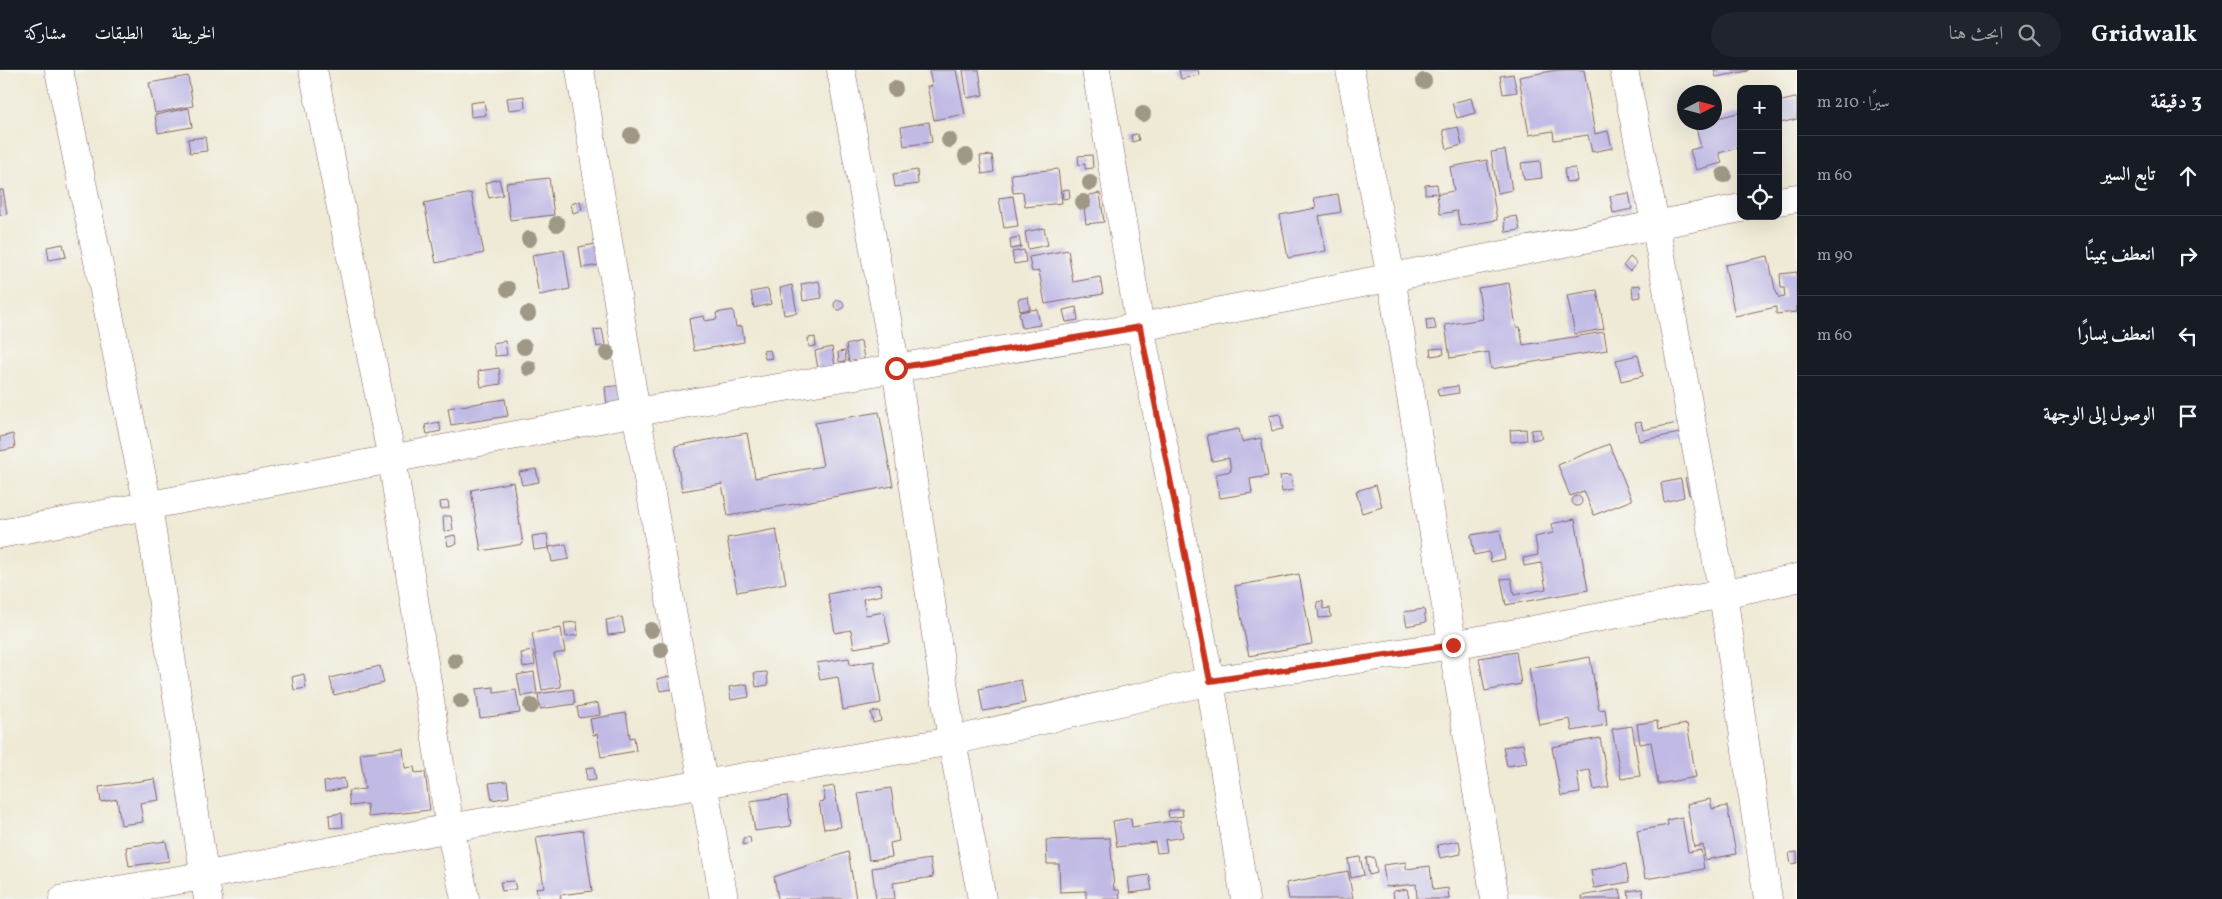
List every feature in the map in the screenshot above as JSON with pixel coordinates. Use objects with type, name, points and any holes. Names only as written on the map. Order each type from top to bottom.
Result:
[{"type":"street","points":[[59,70],[148,506],[205,888]]},
{"type":"street","points":[[313,70],[392,459],[450,828],[465,899]]},
{"type":"street","points":[[580,70],[636,412],[724,899]]},
{"type":"street","points":[[841,70],[896,368],[952,741],[982,899]]},
{"type":"street","points":[[1096,70],[1140,327],[1210,681],[1245,899]]},
{"type":"street","points":[[1350,70],[1391,277],[1495,899]]},
{"type":"street","points":[[1624,70],[1655,223],[1723,594],[1768,899]]},
{"type":"street","points":[[1782,200],[1797,198]]},
{"type":"street","points":[[0,534],[636,412],[1140,327],[1655,223],[1737,209]]},
{"type":"street","points":[[63,899],[205,888],[450,828],[952,741],[1210,681],[1453,645],[1723,594],[1797,578]]},
{"type":"building","points":[[929,70],[956,70],[965,114],[934,120],[927,86],[932,86]]},
{"type":"building","points":[[963,70],[979,70],[983,95],[967,98]]},
{"type":"building","points":[[1179,70],[1198,70],[1199,75],[1181,79]]},
{"type":"building","points":[[1557,70],[1584,70],[1595,134],[1608,131],[1612,148],[1592,152],[1588,135],[1554,140],[1553,131],[1529,135],[1519,77]]},
{"type":"building","points":[[1714,70],[1748,70],[1748,71],[1716,77]]},
{"type":"building","points":[[1513,74],[1517,92],[1503,94],[1500,76]]},
{"type":"building","points":[[188,76],[193,106],[155,113],[149,83]]},
{"type":"building","points":[[524,96],[525,108],[509,110],[507,98]]},
{"type":"building","points":[[1471,98],[1475,113],[1457,118],[1452,103]]},
{"type":"building","points":[[1797,98],[1797,119],[1782,123],[1782,101]]},
{"type":"building","points":[[484,101],[486,115],[471,117],[470,103]]},
{"type":"building","points":[[189,108],[192,127],[158,133],[155,115]]},
{"type":"building","points":[[1737,113],[1737,148],[1719,153],[1722,163],[1696,170],[1690,150],[1701,147],[1697,130],[1722,130],[1722,117]]},
{"type":"building","points":[[929,122],[932,142],[904,146],[901,127]]},
{"type":"building","points":[[1458,127],[1462,145],[1447,149],[1443,130]]},
{"type":"building","points":[[1137,134],[1139,140],[1132,142],[1131,135]]},
{"type":"building","points":[[205,137],[207,151],[190,153],[188,139]]},
{"type":"building","points":[[1505,150],[1512,190],[1498,193],[1491,152]]},
{"type":"building","points":[[992,155],[994,172],[982,174],[980,156]]},
{"type":"building","points":[[1092,155],[1093,168],[1085,169],[1085,164],[1079,165],[1078,156]]},
{"type":"building","points":[[1487,160],[1497,220],[1460,226],[1457,211],[1440,214],[1437,194],[1454,191],[1450,167]]},
{"type":"building","points":[[1540,161],[1542,178],[1524,180],[1521,163]]},
{"type":"building","points":[[1575,168],[1577,181],[1566,182],[1564,169]]},
{"type":"building","points":[[1058,169],[1062,203],[1025,207],[1023,192],[1013,193],[1011,174]]},
{"type":"building","points":[[917,170],[918,184],[895,187],[893,174]]},
{"type":"building","points":[[549,178],[554,215],[510,220],[506,183]]},
{"type":"building","points":[[499,179],[503,195],[489,198],[485,183]]},
{"type":"building","points":[[1437,184],[1438,193],[1425,194],[1425,185]]},
{"type":"building","points":[[1069,189],[1070,198],[1063,199],[1062,190]]},
{"type":"building","points":[[0,190],[3,190],[7,214],[0,215]]},
{"type":"building","points":[[471,193],[484,253],[436,263],[424,203]]},
{"type":"building","points":[[1100,193],[1104,222],[1086,224],[1084,207],[1090,207],[1089,195]]},
{"type":"building","points":[[1629,193],[1632,209],[1613,213],[1610,196]]},
{"type":"building","points":[[1338,194],[1341,212],[1319,216],[1326,251],[1288,258],[1280,215],[1316,208],[1314,198]]},
{"type":"building","points":[[1013,196],[1018,226],[1004,228],[999,198]]},
{"type":"building","points":[[580,201],[582,210],[573,213],[571,204]]},
{"type":"building","points":[[1517,216],[1520,230],[1506,232],[1504,218]]},
{"type":"building","points":[[1044,228],[1048,245],[1028,249],[1025,232]]},
{"type":"building","points":[[1019,237],[1021,247],[1011,249],[1010,239]]},
{"type":"building","points":[[63,244],[66,257],[49,260],[47,247]]},
{"type":"building","points":[[596,244],[599,265],[582,268],[579,247]]},
{"type":"building","points":[[564,250],[570,289],[539,295],[532,255]]},
{"type":"building","points":[[1024,250],[1026,262],[1014,264],[1012,252]]},
{"type":"building","points":[[1068,250],[1073,282],[1100,277],[1103,294],[1045,304],[1039,271],[1032,272],[1029,257]]},
{"type":"building","points":[[1768,256],[1775,289],[1779,298],[1785,297],[1784,288],[1781,288],[1780,274],[1797,272],[1797,312],[1776,314],[1776,307],[1735,316],[1725,265]]},
{"type":"building","points":[[1630,257],[1637,263],[1630,271],[1623,266]]},
{"type":"building","points":[[819,281],[822,298],[803,301],[801,284]]},
{"type":"building","points":[[1509,283],[1516,327],[1520,327],[1523,345],[1604,332],[1607,350],[1491,369],[1489,352],[1450,358],[1445,325],[1483,319],[1478,288]]},
{"type":"building","points":[[792,285],[797,313],[784,315],[780,288]]},
{"type":"building","points":[[1640,285],[1641,297],[1633,298],[1632,286]]},
{"type":"building","points":[[768,289],[771,304],[754,308],[751,292]]},
{"type":"building","points":[[1597,290],[1604,329],[1575,334],[1567,295]]},
{"type":"building","points":[[1028,297],[1030,309],[1020,311],[1018,299]]},
{"type":"building","points":[[837,300],[841,300],[844,305],[843,309],[837,310],[834,307],[834,303]]},
{"type":"building","points":[[1076,307],[1078,320],[1066,322],[1063,310]]},
{"type":"building","points":[[1037,309],[1040,325],[1022,328],[1019,312]]},
{"type":"building","points":[[733,310],[736,327],[742,326],[744,342],[694,351],[689,319],[704,316],[705,321],[717,319],[716,313]]},
{"type":"building","points":[[1434,319],[1436,329],[1427,330],[1426,320]]},
{"type":"building","points":[[602,329],[605,345],[597,347],[594,330]]},
{"type":"building","points":[[815,337],[816,346],[809,347],[808,338]]},
{"type":"building","points":[[505,341],[507,355],[495,356],[493,343]]},
{"type":"building","points":[[861,341],[864,359],[849,362],[846,345]]},
{"type":"building","points":[[832,347],[835,366],[818,369],[815,351]]},
{"type":"building","points":[[1443,348],[1444,354],[1431,356],[1430,349]]},
{"type":"building","points":[[770,350],[772,358],[765,359],[763,351]]},
{"type":"building","points":[[845,351],[846,361],[839,362],[838,352]]},
{"type":"building","points":[[1638,355],[1643,376],[1621,381],[1616,360]]},
{"type":"building","points":[[499,368],[501,384],[481,387],[478,371]]},
{"type":"building","points":[[624,385],[626,403],[607,406],[605,387]]},
{"type":"building","points":[[1458,386],[1459,393],[1439,396],[1437,389]]},
{"type":"building","points":[[505,399],[508,416],[451,425],[448,408]]},
{"type":"building","points":[[879,412],[893,486],[728,516],[722,484],[682,491],[675,446],[747,433],[755,478],[823,466],[815,423]]},
{"type":"building","points":[[1280,414],[1283,429],[1272,431],[1269,416]]},
{"type":"building","points":[[439,422],[441,431],[427,434],[425,425]]},
{"type":"building","points":[[1641,422],[1643,430],[1683,422],[1685,432],[1639,441],[1635,423]]},
{"type":"building","points":[[1239,429],[1242,442],[1261,438],[1268,476],[1250,479],[1252,493],[1220,498],[1216,474],[1231,471],[1229,458],[1212,461],[1207,435]]},
{"type":"building","points":[[1526,429],[1527,440],[1511,442],[1510,430]]},
{"type":"building","points":[[1540,429],[1542,438],[1532,440],[1531,430]]},
{"type":"building","points":[[13,434],[15,448],[0,451],[0,437]]},
{"type":"building","points":[[1609,444],[1632,500],[1594,515],[1584,491],[1570,496],[1558,465]]},
{"type":"building","points":[[536,469],[539,482],[522,485],[519,472]]},
{"type":"building","points":[[1291,475],[1293,490],[1282,492],[1280,476]]},
{"type":"building","points":[[1694,476],[1697,494],[1689,495],[1685,478]]},
{"type":"building","points":[[1681,479],[1684,497],[1664,502],[1661,483]]},
{"type":"building","points":[[513,482],[523,544],[481,551],[471,490]]},
{"type":"building","points":[[1376,485],[1382,507],[1362,513],[1356,491]]},
{"type":"building","points":[[1577,496],[1582,501],[1577,506],[1572,501]]},
{"type":"building","points":[[448,501],[449,508],[441,509],[440,502]]},
{"type":"building","points":[[443,516],[451,516],[453,530],[444,531]]},
{"type":"building","points":[[1575,519],[1588,590],[1506,605],[1501,579],[1511,578],[1514,595],[1546,589],[1541,563],[1524,566],[1523,558],[1538,555],[1535,537],[1553,533],[1551,524]]},
{"type":"building","points":[[776,529],[786,583],[737,592],[727,538]]},
{"type":"building","points":[[1500,530],[1505,559],[1491,562],[1489,552],[1474,555],[1471,535]]},
{"type":"building","points":[[547,534],[549,548],[534,550],[532,536]]},
{"type":"building","points":[[455,535],[457,544],[448,546],[446,537]]},
{"type":"building","points":[[566,544],[569,559],[552,562],[549,547]]},
{"type":"building","points":[[1299,574],[1312,644],[1249,656],[1235,586]]},
{"type":"building","points":[[880,584],[882,595],[863,599],[866,615],[884,612],[890,642],[854,648],[851,630],[835,633],[828,594]]},
{"type":"building","points":[[1323,601],[1323,609],[1330,608],[1331,617],[1319,618],[1317,602]]},
{"type":"building","points":[[1424,609],[1426,622],[1407,626],[1404,612]]},
{"type":"building","points":[[622,617],[625,633],[608,635],[606,620]]},
{"type":"building","points":[[577,622],[578,635],[566,637],[564,623]]},
{"type":"building","points":[[561,628],[565,652],[554,654],[561,687],[542,690],[532,633]]},
{"type":"building","points":[[533,651],[535,665],[523,667],[521,653]]},
{"type":"building","points":[[1516,652],[1521,684],[1485,691],[1479,658]]},
{"type":"building","points":[[1590,657],[1599,710],[1605,709],[1607,725],[1572,731],[1570,719],[1539,725],[1529,668]]},
{"type":"building","points":[[849,658],[850,665],[874,661],[881,703],[843,710],[838,677],[820,680],[817,663]]},
{"type":"building","points":[[380,666],[384,683],[334,695],[330,678]]},
{"type":"building","points":[[534,672],[537,694],[521,696],[517,675]]},
{"type":"building","points":[[767,672],[768,685],[756,687],[754,673]]},
{"type":"building","points":[[304,674],[306,688],[294,690],[292,677]]},
{"type":"building","points":[[670,676],[673,689],[660,691],[657,679]]},
{"type":"building","points":[[1021,680],[1025,703],[983,711],[979,689]]},
{"type":"building","points":[[747,684],[749,697],[731,700],[729,687]]},
{"type":"building","points":[[494,687],[494,693],[516,690],[520,713],[480,718],[476,689]]},
{"type":"building","points":[[573,689],[575,704],[540,709],[538,694]]},
{"type":"building","points":[[598,703],[600,715],[579,718],[577,707]]},
{"type":"building","points":[[879,711],[881,721],[873,723],[871,712]]},
{"type":"building","points":[[626,713],[630,738],[634,737],[636,751],[601,757],[597,734],[593,735],[590,719]]},
{"type":"building","points":[[1657,721],[1658,729],[1687,724],[1696,777],[1658,784],[1651,742],[1640,744],[1637,724]]},
{"type":"building","points":[[1632,726],[1640,776],[1621,779],[1612,729]]},
{"type":"building","points":[[1600,738],[1609,787],[1594,790],[1590,770],[1577,772],[1580,793],[1561,796],[1552,747]]},
{"type":"building","points":[[1523,744],[1527,763],[1507,766],[1503,747]]},
{"type":"building","points":[[403,748],[405,768],[414,767],[415,773],[425,772],[430,810],[368,817],[367,804],[350,806],[348,791],[365,789],[360,753]]},
{"type":"building","points":[[594,767],[596,780],[587,781],[586,768]]},
{"type":"building","points":[[344,778],[346,788],[325,792],[324,782]]},
{"type":"building","points":[[155,779],[159,800],[140,803],[143,822],[121,825],[117,799],[101,802],[99,787]]},
{"type":"building","points":[[507,781],[509,797],[492,800],[489,783]]},
{"type":"building","points":[[834,786],[841,827],[824,829],[819,802],[825,801],[823,788]]},
{"type":"building","points":[[891,788],[899,841],[890,843],[892,857],[869,860],[858,793]]},
{"type":"building","points":[[787,796],[791,826],[755,831],[750,801]]},
{"type":"building","points":[[1710,799],[1712,809],[1727,806],[1736,854],[1705,860],[1703,845],[1694,847],[1687,804]]},
{"type":"building","points":[[1182,809],[1183,816],[1169,818],[1168,811]]},
{"type":"building","points":[[342,813],[343,827],[330,828],[329,815]]},
{"type":"building","points":[[1682,817],[1688,852],[1701,850],[1704,869],[1645,879],[1637,831],[1668,825],[1667,820]]},
{"type":"building","points":[[1131,818],[1132,827],[1180,820],[1183,837],[1165,840],[1167,852],[1157,853],[1155,842],[1117,847],[1113,821]]},
{"type":"building","points":[[583,830],[592,891],[560,895],[561,899],[538,899],[536,888],[544,887],[536,837]]},
{"type":"building","points":[[750,837],[751,843],[743,845],[743,838]]},
{"type":"building","points":[[1110,838],[1114,890],[1119,890],[1120,899],[1086,899],[1086,891],[1060,892],[1059,864],[1047,864],[1046,840]]},
{"type":"building","points":[[166,841],[169,861],[129,866],[126,847]]},
{"type":"building","points":[[1459,841],[1461,854],[1440,858],[1437,845]]},
{"type":"building","points":[[848,852],[856,899],[778,899],[774,877]]},
{"type":"building","points":[[1797,852],[1797,863],[1791,864],[1789,853]]},
{"type":"building","points":[[1360,857],[1364,875],[1351,878],[1348,859]]},
{"type":"building","points":[[1374,857],[1377,873],[1369,875],[1366,858]]},
{"type":"building","points":[[930,859],[933,877],[893,883],[895,899],[876,899],[872,868]]},
{"type":"building","points":[[1406,862],[1406,869],[1430,866],[1433,890],[1448,888],[1449,899],[1417,899],[1416,884],[1386,887],[1383,865]]},
{"type":"building","points":[[1626,864],[1629,882],[1594,888],[1591,870]]},
{"type":"building","points":[[1348,871],[1353,899],[1289,899],[1286,883]]},
{"type":"building","points":[[1149,875],[1152,890],[1130,893],[1128,878]]},
{"type":"building","points":[[514,881],[516,889],[502,891],[500,882]]},
{"type":"building","points":[[1407,889],[1409,899],[1394,899],[1393,891]]},
{"type":"building","points":[[1620,889],[1622,899],[1582,899],[1581,896]]},
{"type":"building","points":[[1642,889],[1644,899],[1629,899],[1628,891]]},
{"type":"route","points":[[896,368],[1140,327],[1210,681],[1453,645]]}]
